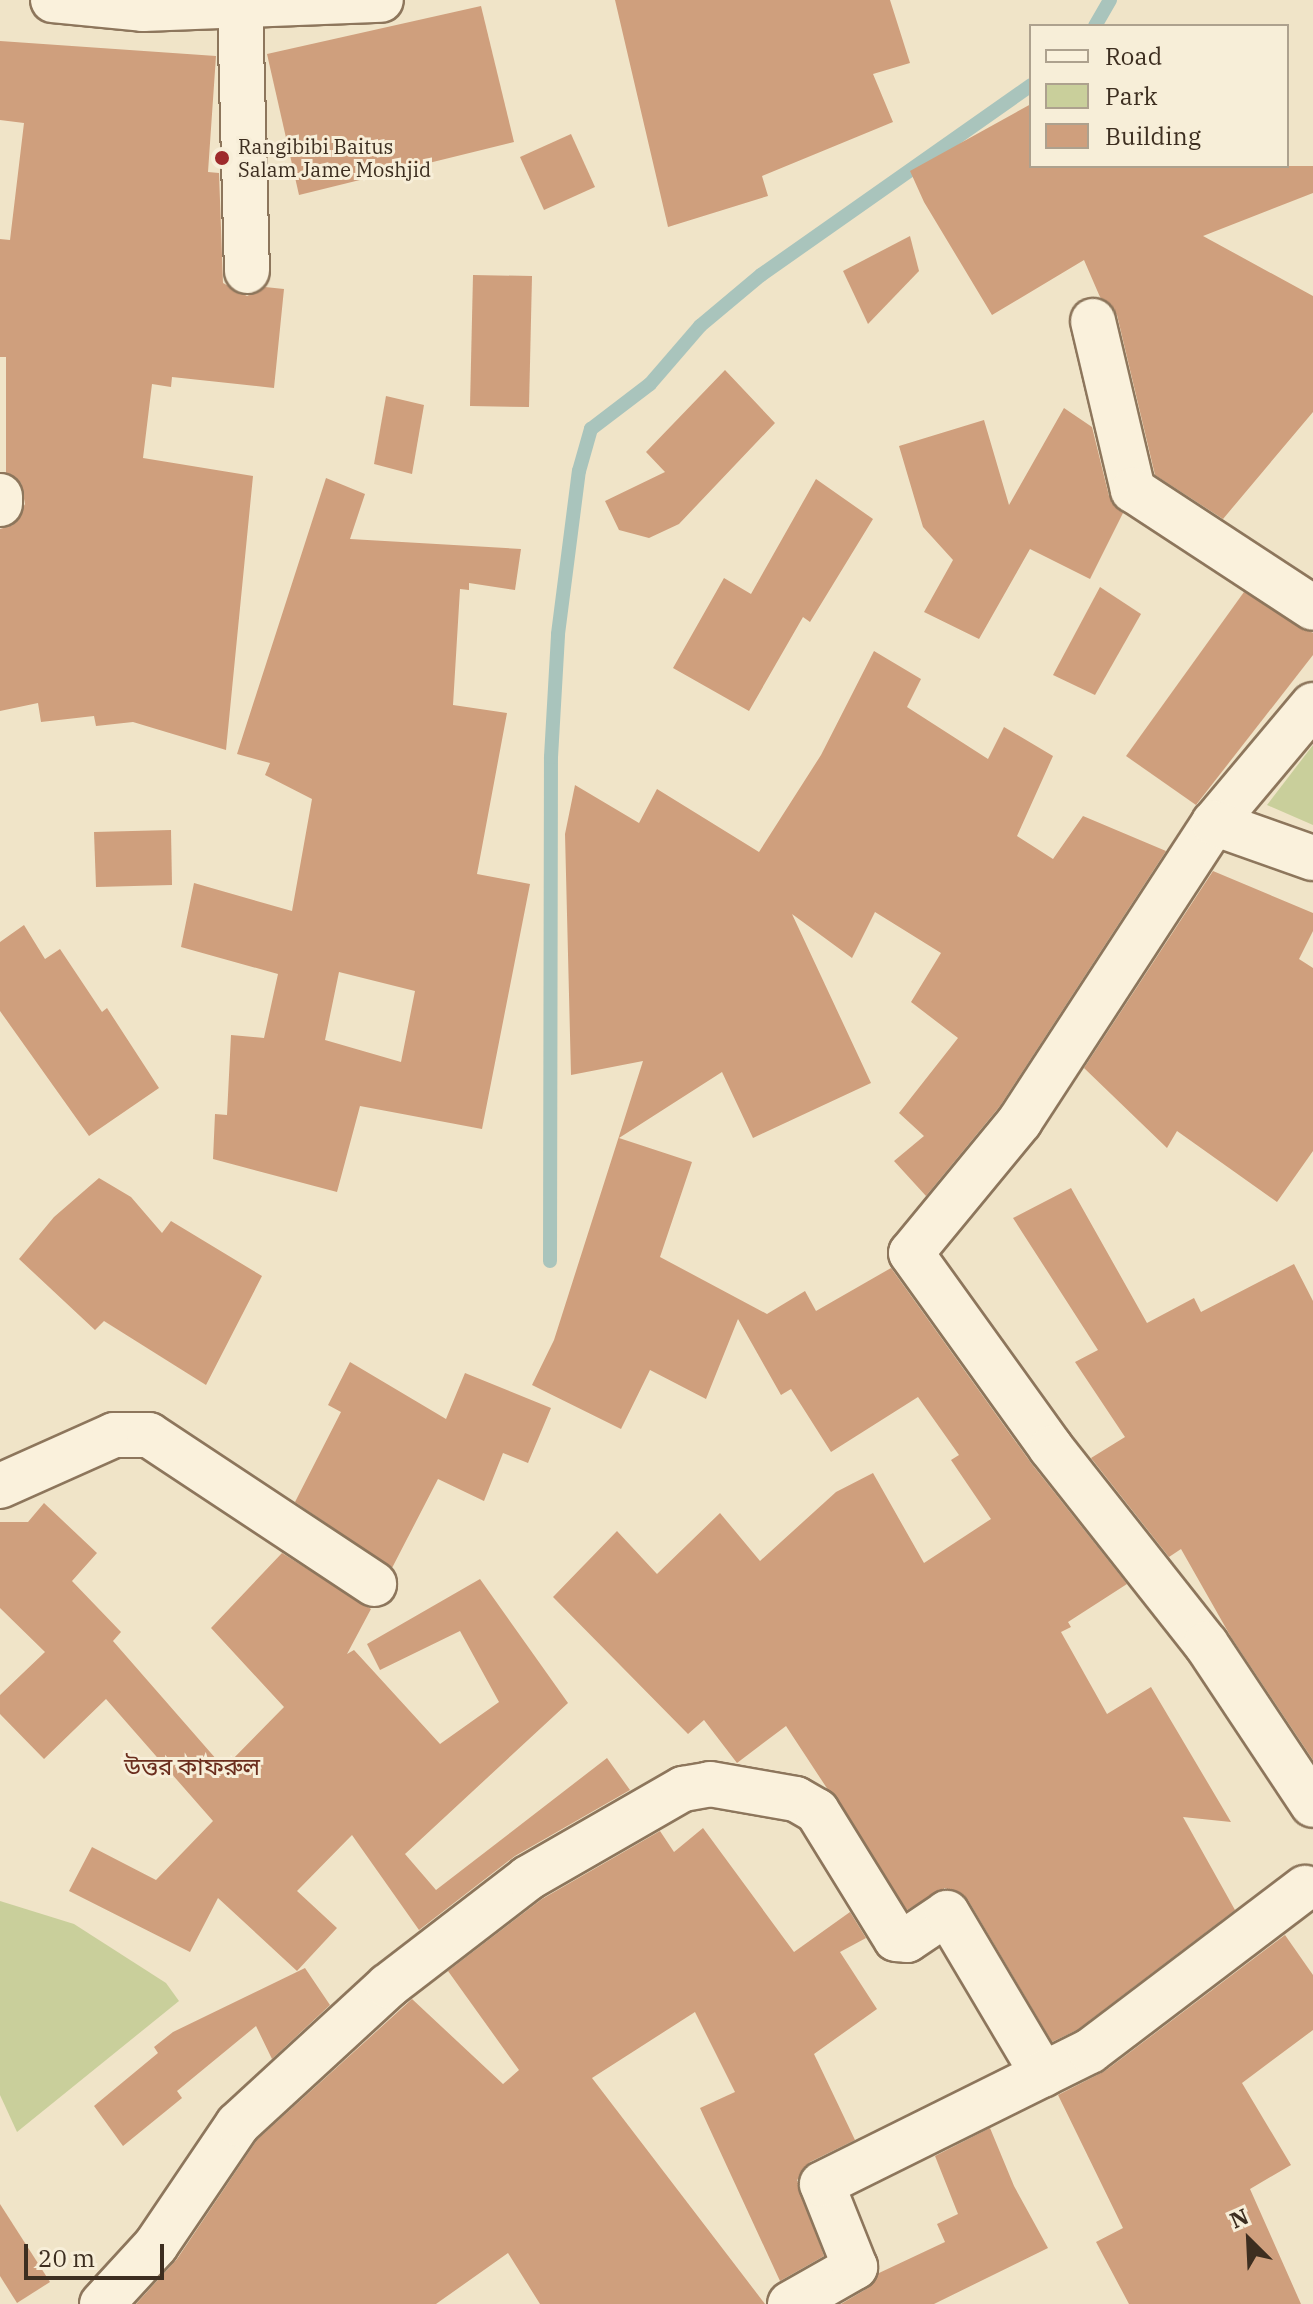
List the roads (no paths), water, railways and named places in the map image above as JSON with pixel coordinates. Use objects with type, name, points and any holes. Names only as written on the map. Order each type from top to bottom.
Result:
[{"type":"street","points":[[53,0],[143,9],[381,0]]},
{"type":"street","points":[[240,6],[247,271]]},
{"type":"street","points":[[1093,321],[1133,490],[1313,608]]},
{"type":"street","points":[[0,496],[0,504]]},
{"type":"street","points":[[1313,705],[1214,823],[1020,1121],[911,1253],[1051,1448],[1206,1644],[1313,1805]]},
{"type":"street","points":[[1214,823],[1313,858]]},
{"type":"street","points":[[0,1486],[114,1435],[149,1435],[374,1584]]},
{"type":"street","points":[[102,2304],[156,2245],[238,2124],[388,1986],[528,1878],[683,1789],[710,1784],[796,1799],[817,1811],[896,1939],[907,1940],[947,1913],[1043,2075]]},
{"type":"street","points":[[790,2304],[855,2267],[822,2184],[1090,2051],[1310,1889]]},
{"type":"waterway","points":[[1096,24],[1110,0]]},
{"type":"waterway","points":[[550,1261],[551,757],[558,634],[579,471],[591,429],[650,384],[700,326],[761,275],[1029,86]]},
{"type":"place","name":"Rangibibi Baitus Salam Jame Moshjid","points":[[222,158]]},
{"type":"district","name":"উত্তর কাফরুল","points":[[192,1767]]}]
